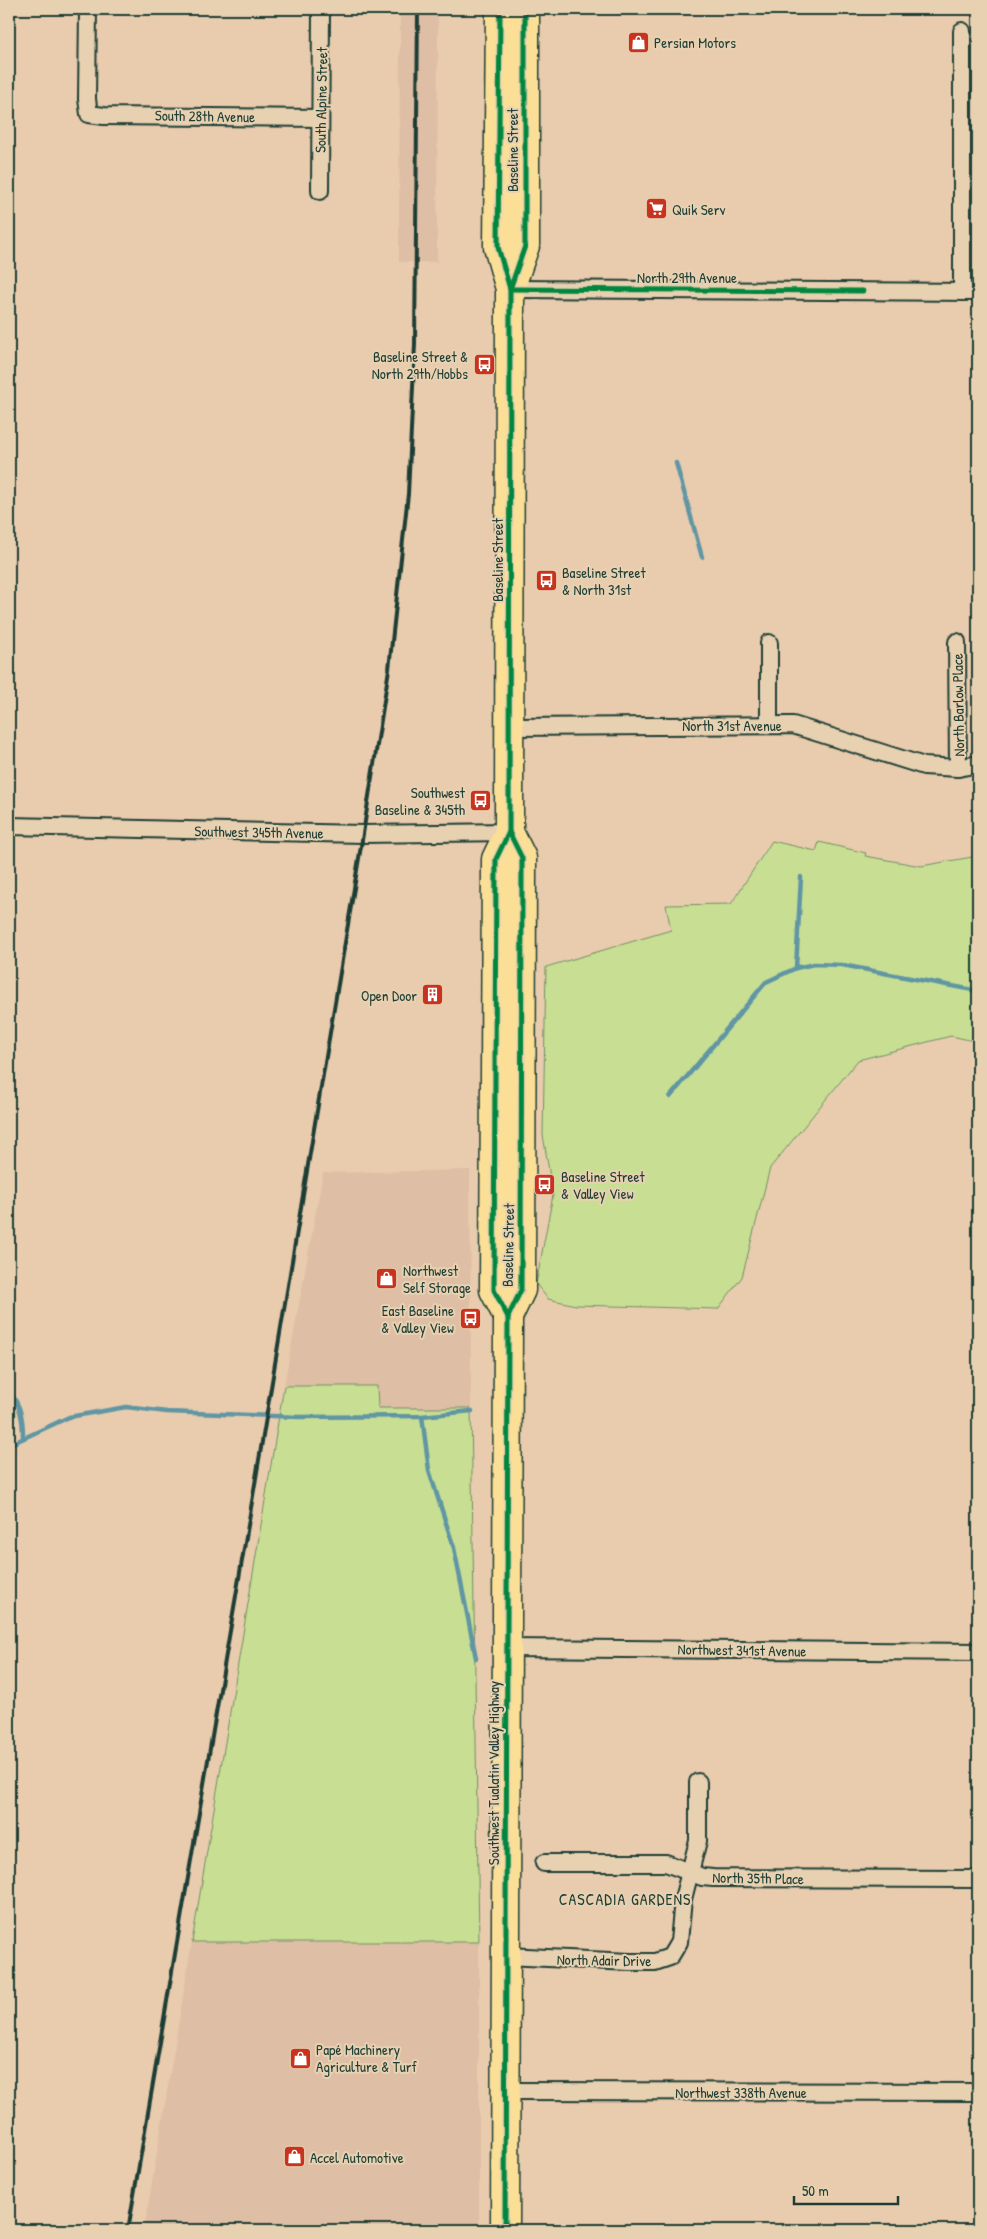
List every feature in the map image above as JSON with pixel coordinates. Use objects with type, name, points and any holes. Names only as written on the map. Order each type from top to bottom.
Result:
[{"type":"highway","name":"Baseline Street","points":[[500,9],[498,247],[510,289],[509,832],[522,858],[521,1290],[508,1317]]},
{"type":"highway","name":"Baseline Street","points":[[510,289],[524,246],[525,9]]},
{"type":"highway","name":"Southwest Tualatin Valley Highway","points":[[505,2230],[508,1317]]},
{"type":"street","name":"South 28th Avenue","points":[[88,9],[86,99],[89,114],[104,116],[320,118]]},
{"type":"street","name":"South Alpine Street","points":[[320,190],[322,9]]},
{"type":"street","points":[[962,31],[970,292]]},
{"type":"street","name":"North 29th Avenue","points":[[510,289],[970,292]]},
{"type":"street","name":"North Barlow Place","points":[[957,642],[958,768]]},
{"type":"street","points":[[769,643],[769,724]]},
{"type":"street","name":"North 31st Avenue","points":[[509,727],[793,725],[924,766],[958,768],[978,764]]},
{"type":"street","name":"Southwest 345th Avenue","points":[[9,826],[363,834],[509,832]]},
{"type":"street","name":"Northwest 341st Avenue","points":[[507,1648],[978,1652]]},
{"type":"street","name":"North Adair Drive","points":[[506,1956],[630,1962],[655,1962],[670,1957],[680,1942],[681,1909],[698,1841],[698,1782]]},
{"type":"street","name":"North 35th Place","points":[[544,1863],[666,1863],[702,1877],[713,1878],[976,1879]]},
{"type":"street","name":"Northwest 338th Avenue","points":[[504,2091],[978,2092]]},
{"type":"shaded area","points":[[400,9],[438,9],[437,262],[399,262]]},
{"type":"shaded area","name":"Northwest Self Storage","points":[[470,1170],[471,1408],[377,1408],[377,1386],[284,1386],[323,1173]]},
{"type":"shaded area","points":[[192,1942],[479,1942],[479,2230],[144,2230]]},
{"type":"green space","points":[[772,841],[816,851],[819,842],[866,853],[865,856],[921,866],[978,856],[978,1042],[951,1036],[858,1060],[770,1168],[742,1277],[718,1309],[576,1305],[548,1299],[536,1284],[553,1195],[543,1135],[546,967],[671,930],[666,905],[731,904]]},
{"type":"green space","points":[[284,1386],[377,1386],[378,1408],[471,1408],[479,1942],[192,1942]]},
{"type":"waterway","points":[[676,463],[702,557]]},
{"type":"waterway","points":[[796,968],[801,877]]},
{"type":"waterway","points":[[670,1097],[766,982],[796,968],[814,964],[842,965],[978,991]]},
{"type":"waterway","points":[[9,1392],[21,1413],[23,1437]]},
{"type":"waterway","points":[[9,1445],[69,1417],[126,1407],[167,1412],[299,1417],[422,1416],[472,1411]]},
{"type":"waterway","points":[[422,1416],[429,1470],[454,1548],[476,1658]]},
{"type":"railway","points":[[128,2230],[254,1490],[389,669],[408,494],[415,344],[418,9]]},
{"type":"cycle path","points":[[500,9],[498,247],[510,289],[509,832],[522,858],[521,1290],[508,1317],[505,2230]]},
{"type":"cycle path","points":[[510,289],[525,246],[525,9]]},
{"type":"cycle path","points":[[510,289],[863,291]]},
{"type":"cycle path","points":[[508,1317],[494,1290],[496,859],[509,832]]},
{"type":"place","name":"Persian Motors","points":[[638,42]]},
{"type":"place","name":"Quik Serv","points":[[656,209]]},
{"type":"place","name":"Baseline Street & North 29th/Hobbs","points":[[484,365]]},
{"type":"place","name":"Baseline Street & North 31st","points":[[546,581]]},
{"type":"place","name":"Southwest Baseline & 345th","points":[[481,801]]},
{"type":"place","name":"Open Door","points":[[433,995]]},
{"type":"place","name":"Baseline Street & Valley View","points":[[545,1185]]},
{"type":"place","name":"Northwest Self Storage","points":[[387,1279]]},
{"type":"place","name":"East Baseline & Valley View","points":[[470,1319]]},
{"type":"place","name":"Papé Machinery Agriculture & Turf","points":[[300,2058]]},
{"type":"place","name":"Accel Automotive","points":[[294,2157]]},
{"type":"district","name":"CASCADIA GARDENS","points":[[625,1899]]}]
